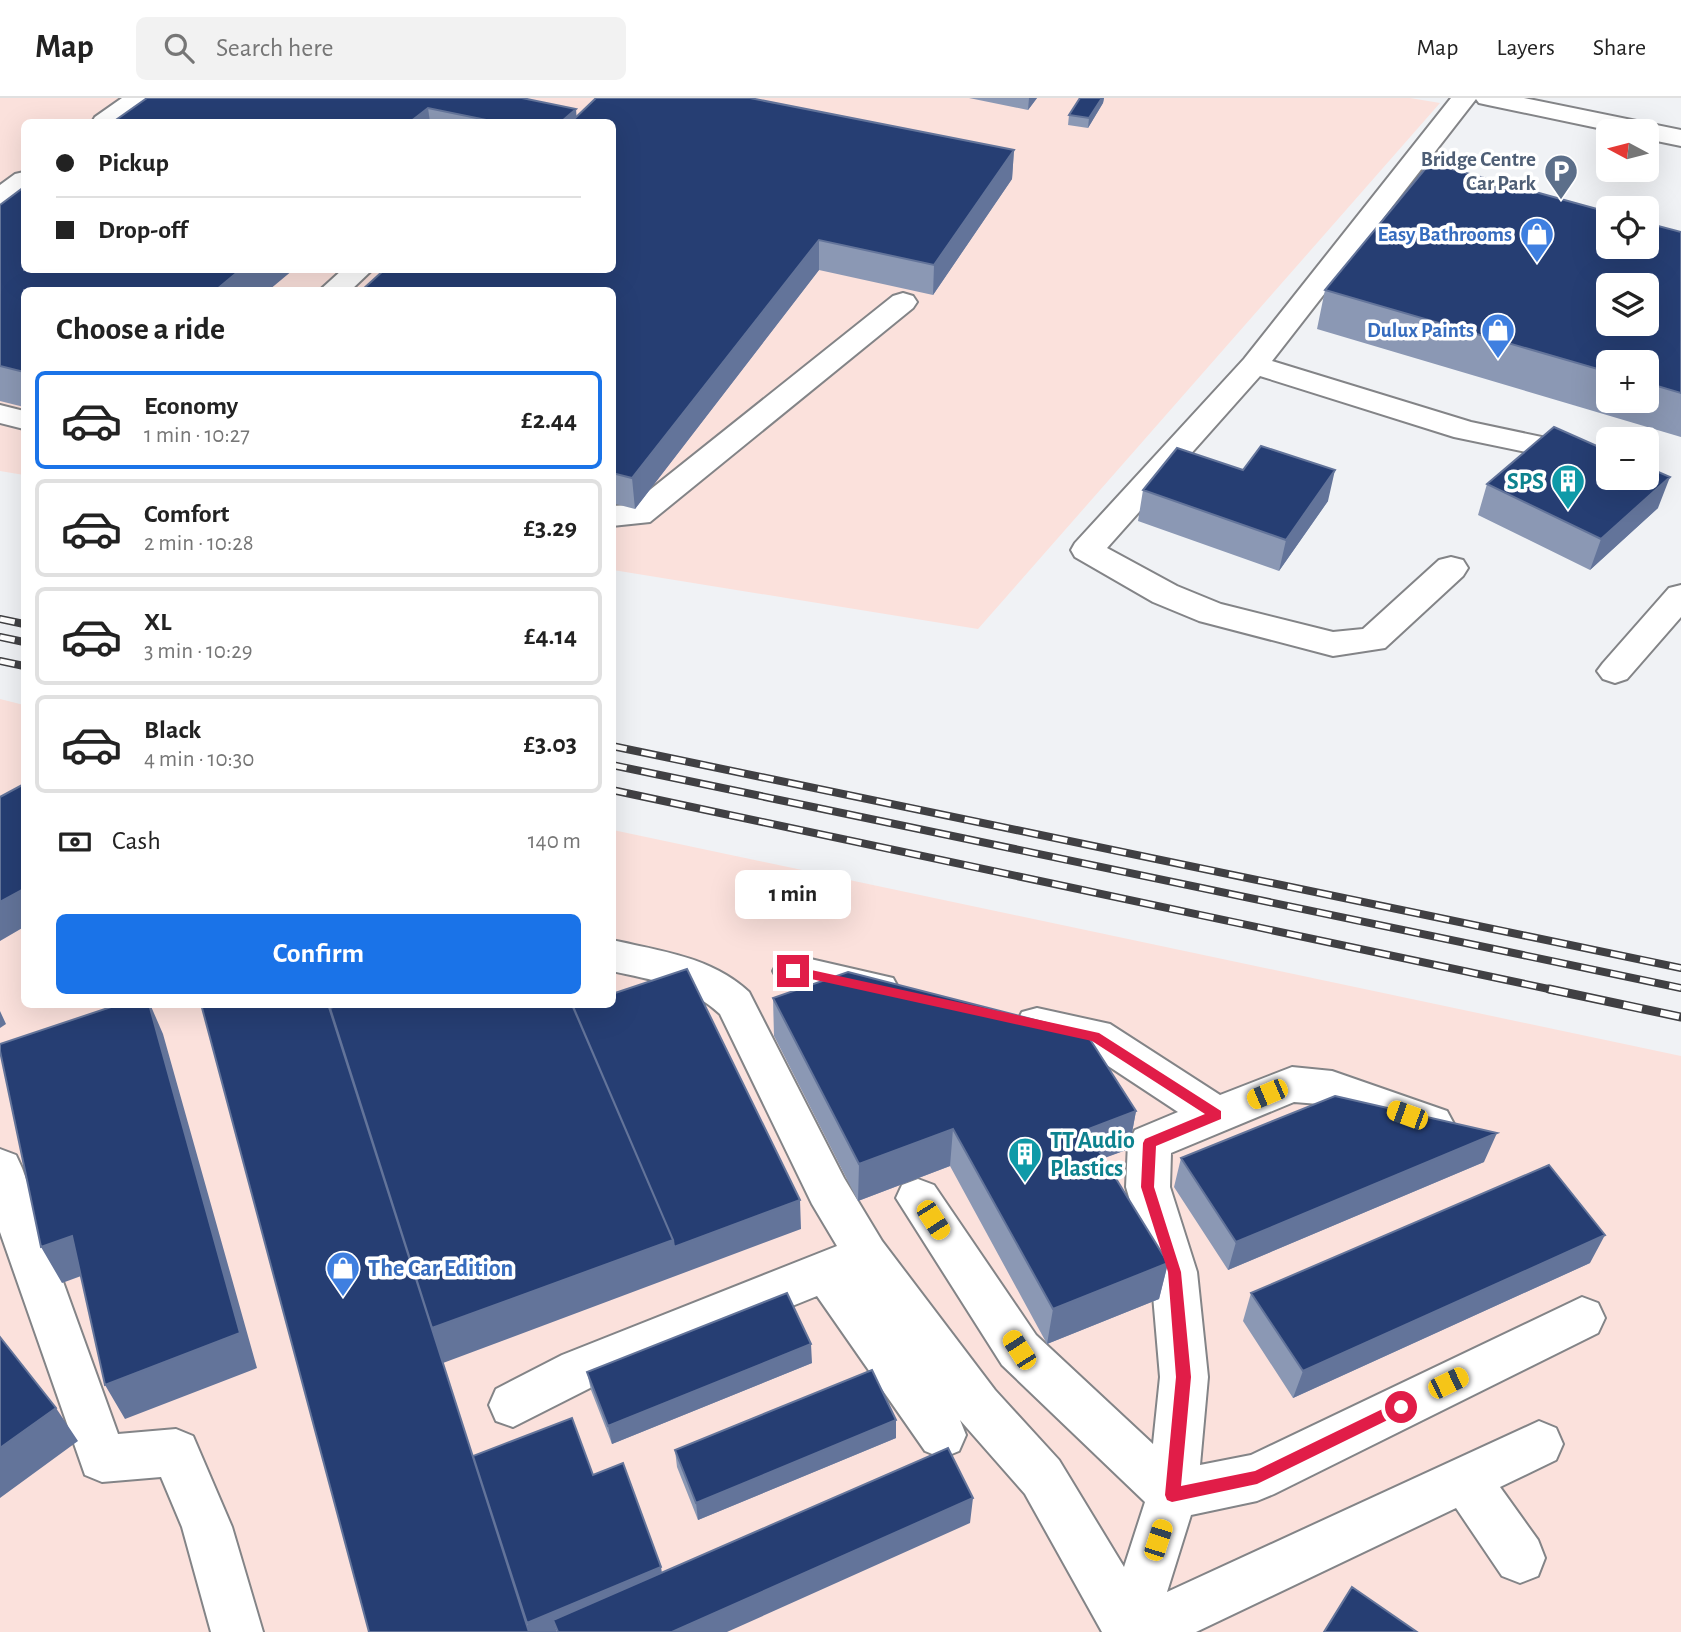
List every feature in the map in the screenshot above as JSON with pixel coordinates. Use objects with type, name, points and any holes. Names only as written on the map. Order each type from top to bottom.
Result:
[{"type":"street","points":[[108,119],[138,98]]},
{"type":"street","points":[[1451,568],[1373,640],[1333,644],[1210,613],[1165,594],[1087,550],[1254,365],[1464,98]]},
{"type":"street","points":[[1488,98],[1681,138]]},
{"type":"street","points":[[0,198],[21,182]]},
{"type":"street","points":[[338,287],[354,273]]},
{"type":"street","points":[[616,516],[639,515],[903,302]]},
{"type":"street","points":[[1254,365],[1465,430],[1596,457]]},
{"type":"street","points":[[0,414],[21,419]]},
{"type":"street","points":[[1615,671],[1681,596]]},
{"type":"street","points":[[616,956],[698,978],[715,985],[735,1003],[828,1191],[847,1264],[942,1435]]},
{"type":"street","points":[[793,971],[911,996]]},
{"type":"street","points":[[1003,1016],[1095,1037],[1217,1115]]},
{"type":"street","points":[[1133,1631],[1172,1495],[1184,1377],[1174,1272],[1148,1187],[1150,1143],[1292,1084],[1332,1088],[1432,1124]]},
{"type":"street","points":[[0,1168],[102,1459],[176,1452],[207,1527],[237,1632]]},
{"type":"street","points":[[918,1198],[1019,1350],[1172,1495]]},
{"type":"street","points":[[513,1405],[579,1370],[847,1264]]},
{"type":"street","points":[[847,1264],[1042,1477],[1133,1631]]},
{"type":"street","points":[[1172,1495],[1257,1478],[1582,1318]]},
{"type":"street","points":[[1133,1631],[1539,1444]]},
{"type":"street","points":[[1465,1480],[1520,1558]]},
{"type":"shaded area","points":[[0,98],[1410,98],[1440,103],[978,629],[616,570],[616,287],[21,287],[21,474],[0,471]]},
{"type":"shaded area","points":[[0,699],[21,704],[21,1008],[616,1008],[616,831],[1681,1056],[1681,1632],[0,1632]]},
{"type":"building","points":[[147,98],[522,98],[576,109],[564,119],[481,119],[428,108],[414,119],[117,119]]},
{"type":"building","points":[[596,98],[750,98],[1014,150],[934,265],[819,240],[632,478],[616,474],[616,287],[365,287],[381,273],[616,273],[616,119],[574,119]]},
{"type":"building","points":[[1080,98],[1102,98],[1089,118],[1069,115]]},
{"type":"building","points":[[1430,163],[1596,209],[1596,259],[1659,259],[1659,226],[1681,232],[1681,393],[1659,387],[1659,350],[1596,350],[1596,369],[1325,290]]},
{"type":"building","points":[[21,189],[21,273],[236,273],[220,287],[21,287],[21,371],[0,366],[0,205]]},
{"type":"building","points":[[1554,427],[1596,446],[1596,490],[1656,490],[1601,539],[1487,484]]},
{"type":"building","points":[[1261,446],[1335,470],[1286,540],[1143,490],[1177,448],[1243,470]]},
{"type":"building","points":[[1659,472],[1670,477],[1659,487]]},
{"type":"building","points":[[21,786],[21,891],[0,902],[0,797]]},
{"type":"building","points":[[687,969],[800,1200],[674,1247],[573,1008],[616,1008],[616,993]]},
{"type":"building","name":"TT Audio Plastics","points":[[848,972],[1086,1033],[1136,1111],[1086,1130],[1168,1263],[1053,1309],[953,1129],[859,1164],[773,998]]},
{"type":"building","points":[[108,1008],[150,1008],[240,1333],[105,1385],[72,1236],[41,1247],[0,1044]]},
{"type":"building","points":[[202,1008],[329,1008],[529,1632],[369,1632]]},
{"type":"building","points":[[330,1008],[574,1008],[673,1240],[432,1328]]},
{"type":"building","points":[[1335,1096],[1497,1133],[1236,1242],[1181,1158]]},
{"type":"building","points":[[1549,1165],[1605,1235],[1303,1371],[1251,1293]]},
{"type":"building","points":[[787,1293],[811,1344],[608,1426],[587,1372]]},
{"type":"building","points":[[0,1337],[56,1408],[0,1448]]},
{"type":"building","points":[[872,1370],[896,1420],[696,1503],[675,1450]]},
{"type":"building","points":[[572,1418],[593,1475],[623,1463],[661,1567],[527,1623],[473,1456]]},
{"type":"building","points":[[948,1448],[973,1498],[672,1632],[558,1632],[553,1620]]},
{"type":"building","points":[[1352,1587],[1417,1632],[1324,1632]]},
{"type":"railway","points":[[0,619],[21,623]]},
{"type":"railway","points":[[0,637],[21,641]]},
{"type":"railway","points":[[0,661],[21,665]]},
{"type":"railway","points":[[616,747],[1681,968]]},
{"type":"railway","points":[[616,766],[1681,988]]},
{"type":"railway","points":[[616,791],[1558,991]]},
{"type":"railway","points":[[1549,989],[1681,1017]]},
{"type":"place","name":"Bridge Centre Car Park","points":[[1561,201]]},
{"type":"place","name":"Easy Bathrooms","points":[[1537,264]]},
{"type":"place","name":"Dulux Paints","points":[[1498,360]]},
{"type":"place","name":"SPS","points":[[1568,511]]},
{"type":"place","name":"TT Audio Plastics","points":[[1025,1184]]},
{"type":"place","name":"The Car Edition","points":[[343,1298]]},
{"type":"route","points":[[793,971],[1095,1037],[1217,1115],[1150,1143],[1148,1187],[1174,1272],[1184,1377],[1172,1495],[1257,1478],[1401,1407]]}]
